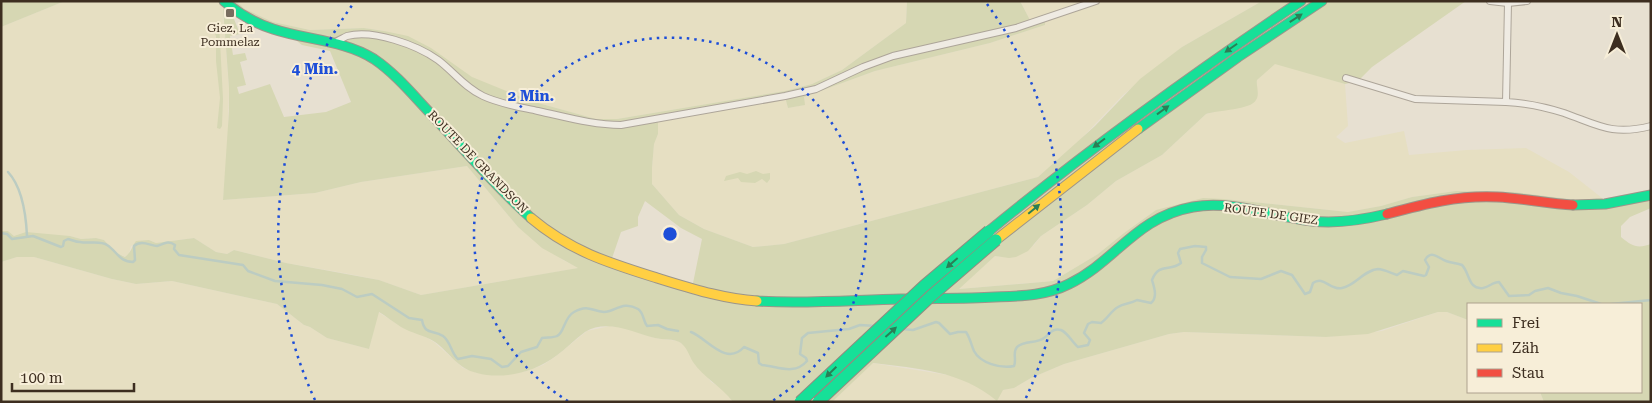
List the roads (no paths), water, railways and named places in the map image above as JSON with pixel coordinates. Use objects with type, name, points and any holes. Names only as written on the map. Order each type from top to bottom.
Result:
[{"type":"main road","name":"ROUTE DE GRANDSON","points":[[224,1],[246,18],[271,28],[332,43],[363,54],[387,68],[516,205],[545,230],[579,251],[610,264],[700,291],[742,299],[814,302],[865,299]]},
{"type":"main road","points":[[800,402],[917,293],[1036,192],[1162,97],[1300,1]]},
{"type":"main road","points":[[818,402],[931,296],[1052,194],[1152,118],[1248,50],[1322,1]]},
{"type":"main road","name":"ROUTE DE GIEZ","points":[[865,299],[963,300],[1047,293],[1073,282],[1088,272],[1118,246],[1159,217],[1192,207],[1242,208],[1304,219],[1334,222],[1355,220],[1435,201],[1468,197],[1514,198],[1572,205],[1609,203],[1651,195]]},
{"type":"street","points":[[332,43],[348,36],[366,35],[392,39],[419,48],[439,61],[468,88],[494,100],[575,120],[607,125],[621,125],[816,89],[863,67],[893,56],[1016,28],[1096,1]]},
{"type":"street","points":[[1490,1],[1508,3],[1527,1]]},
{"type":"street","points":[[1506,102],[1508,3]]},
{"type":"street","points":[[1346,78],[1414,99],[1506,102],[1549,108],[1604,128],[1629,130],[1651,126]]},
{"type":"waterway","points":[[8,172],[20,193],[26,219],[27,236]]},
{"type":"waterway","points":[[1,233],[7,234],[12,239],[33,236],[61,247],[64,241],[68,239],[77,242],[101,243],[110,247],[118,256],[128,262],[135,260],[134,246],[137,244],[157,246],[170,243],[175,245],[174,249],[179,255],[243,265],[248,271],[275,281],[322,285],[342,289],[357,297],[372,294],[409,318],[422,320],[427,330],[446,338],[458,359],[472,356],[491,359],[502,367],[508,366],[521,352],[537,347],[542,338],[559,335],[571,314],[583,308],[608,312],[624,306],[633,307],[640,311],[647,326],[658,325],[678,331]]},
{"type":"waterway","points":[[901,329],[913,330],[936,322],[950,334],[966,332],[974,351],[986,362],[1003,367],[1014,366],[1017,347],[1023,343],[1041,340],[1055,330],[1063,331],[1078,347],[1088,345],[1090,340],[1084,333],[1088,324],[1092,322],[1101,323],[1116,309],[1137,300],[1151,303],[1155,295],[1152,280],[1155,274],[1161,269],[1177,266],[1181,263],[1178,253],[1180,249],[1195,246],[1206,247],[1202,263],[1230,277],[1261,279],[1281,271],[1292,275],[1305,294],[1310,292],[1313,283],[1317,281],[1342,288],[1347,287],[1368,272],[1378,269],[1397,275],[1403,271],[1424,276],[1429,267],[1425,260],[1430,255],[1435,255],[1448,262],[1462,265],[1472,284],[1478,288],[1499,282],[1509,296],[1529,295],[1535,291],[1548,288],[1598,303]]},
{"type":"waterway","points":[[1621,303],[1651,300]]},
{"type":"waterway","points":[[691,332],[724,353],[737,352],[744,347],[758,353],[759,363],[762,365],[791,369],[802,366],[807,361],[800,354],[802,338],[808,333],[849,329],[860,325],[876,326]]},
{"type":"place","name":"Giez, La Pommelaz","points":[[230,13]]}]
